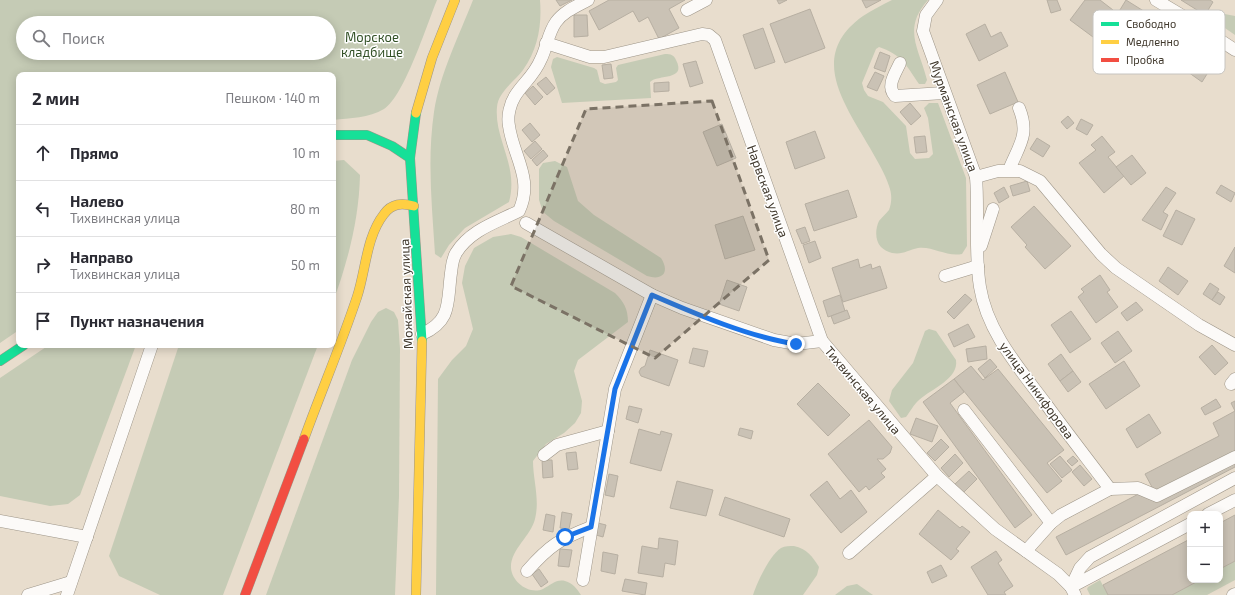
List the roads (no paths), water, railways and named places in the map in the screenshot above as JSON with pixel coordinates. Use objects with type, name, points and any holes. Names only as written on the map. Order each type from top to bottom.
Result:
[{"type":"street","name":"Можайская улица","points":[[416,595],[422,334],[410,158],[411,133],[415,112],[430,58],[455,0]]},
{"type":"street","points":[[336,135],[367,135],[392,146],[410,158]]},
{"type":"street","points":[[245,595],[359,294],[380,219],[388,208],[395,204],[414,206]]},
{"type":"street","points":[[0,361],[20,348]]},
{"type":"lane","points":[[422,334],[434,329],[445,316],[452,261],[457,252],[472,236],[486,226],[520,211],[525,188],[523,171],[509,125],[509,111],[515,96],[532,77],[542,59],[546,43],[555,23],[564,13],[588,0]]},
{"type":"lane","points":[[687,10],[706,0]]},
{"type":"lane","name":"Мурманская улица","points":[[937,0],[926,16],[923,31],[944,93],[976,178],[998,171],[1009,170],[1024,172],[1040,181],[1101,254],[1116,268],[1199,325],[1235,345]]},
{"type":"lane","points":[[1156,0],[1173,10]]},
{"type":"lane","name":"Нарвская улица","points":[[546,43],[590,57],[604,57],[702,34],[709,35],[715,40],[822,341]]},
{"type":"lane","points":[[1225,43],[1235,50]]},
{"type":"lane","points":[[900,63],[890,86],[891,91],[895,96],[944,93]]},
{"type":"lane","points":[[1009,170],[1024,134],[1024,122],[1019,108]]},
{"type":"lane","name":"улица Никифорова","points":[[976,178],[980,287],[986,310],[999,338],[1021,371],[1110,489]]},
{"type":"lane","points":[[945,276],[978,260],[993,209]]},
{"type":"lane","name":"Тихвинская улица","points":[[526,223],[652,295],[682,308],[774,340],[796,344],[822,341],[937,476],[995,529],[1058,574],[1073,591]]},
{"type":"lane","points":[[583,580],[617,382],[652,295]]},
{"type":"lane","points":[[67,595],[151,348]]},
{"type":"lane","points":[[964,410],[1051,523]]},
{"type":"lane","points":[[544,456],[557,445],[608,430]]},
{"type":"lane","points":[[1026,551],[1051,523],[1061,515],[1110,489],[1138,488],[1157,496],[1235,458]]},
{"type":"lane","points":[[849,553],[937,476]]},
{"type":"lane","points":[[1073,591],[1080,568],[1090,557],[1235,478]]},
{"type":"lane","points":[[1214,511],[1235,500]]},
{"type":"lane","points":[[0,521],[87,538]]},
{"type":"lane","points":[[1073,591],[1187,526]]},
{"type":"lane","points":[[528,570],[545,551],[565,537],[591,527]]},
{"type":"lane","points":[[28,595],[72,582]]},
{"type":"park label","name":"Морское кладбище","points":[[372,44]]}]
